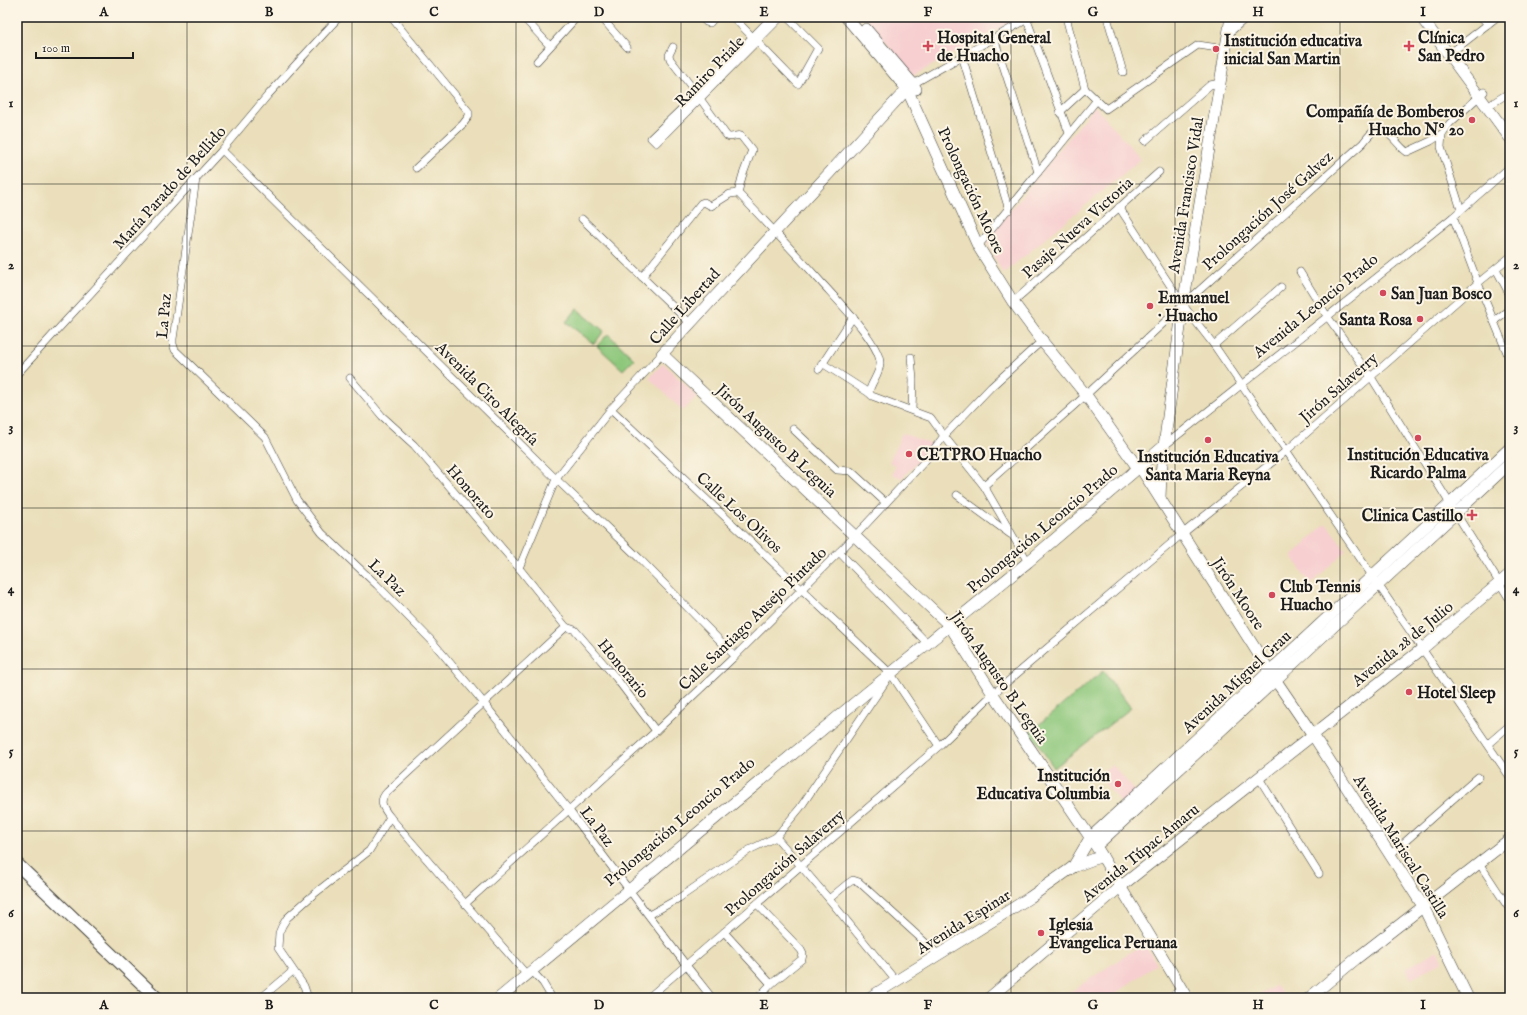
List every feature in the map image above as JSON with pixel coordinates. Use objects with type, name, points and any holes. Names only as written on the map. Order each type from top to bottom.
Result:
[{"type":"main road","points":[[17,864],[41,892],[146,998]]},
{"type":"main road","points":[[17,875],[41,892],[157,998]]},
{"type":"street","name":"María Parado de Bellido","points":[[17,374],[196,179],[268,95],[339,17]]},
{"type":"street","points":[[391,17],[469,112],[469,116],[463,124],[416,168]]},
{"type":"street","points":[[523,17],[550,46]]},
{"type":"street","points":[[537,61],[577,17]]},
{"type":"street","points":[[601,17],[627,47]]},
{"type":"street","points":[[701,17],[706,22],[710,23],[715,17]]},
{"type":"street","points":[[733,17],[798,84],[818,48],[788,17]]},
{"type":"street","name":"Ramiro Priale","points":[[654,141],[699,97],[754,39],[772,17]]},
{"type":"street","name":"Ramiro Priale","points":[[754,39],[781,17]]},
{"type":"street","name":"Prolongación Moore","points":[[846,17],[910,86]]},
{"type":"street","name":"Prolongación Moore","points":[[856,17],[910,86],[980,244],[1015,301],[1088,393]]},
{"type":"street","points":[[1066,17],[1084,89],[1106,109],[1198,45],[1225,49]]},
{"type":"street","points":[[1107,17],[1123,72]]},
{"type":"street","name":"Avenida Francisco Vidal","points":[[1160,498],[1164,446],[1183,305],[1231,17]]},
{"type":"street","points":[[1228,35],[1247,17]]},
{"type":"street","points":[[1421,17],[1482,94],[1510,138]]},
{"type":"street","points":[[1429,17],[1451,53]]},
{"type":"street","points":[[1481,17],[1488,24]]},
{"type":"street","points":[[1451,53],[1497,17]]},
{"type":"street","points":[[910,86],[1029,18],[1060,112],[1069,133]]},
{"type":"street","points":[[994,38],[1038,172]]},
{"type":"street","points":[[674,47],[669,55],[670,59],[727,136],[741,136],[752,150],[738,193]]},
{"type":"street","points":[[962,56],[1009,210]]},
{"type":"street","points":[[1145,141],[1210,85],[1220,83]]},
{"type":"street","name":"Calle Libertad","points":[[519,568],[556,479],[611,409],[910,86]]},
{"type":"street","points":[[1060,112],[1084,89]]},
{"type":"street","points":[[1493,103],[1510,92]]},
{"type":"street","points":[[1482,94],[1493,103],[1510,125]]},
{"type":"street","name":"Prolongación José Galvez","points":[[984,486],[1328,175],[1374,130],[1381,129],[1387,131],[1403,150],[1407,152],[1442,134],[1450,123],[1482,94]]},
{"type":"street","points":[[980,244],[1096,101]]},
{"type":"street","points":[[1442,134],[1441,147],[1462,210]]},
{"type":"street","name":"Avenida Ciro Alegría","points":[[222,150],[638,558],[735,656]]},
{"type":"street","name":"Avenida Leoncio Prado","points":[[1140,467],[1164,446],[1462,210],[1510,168]]},
{"type":"street","name":"Pasaje Nueva Victoria","points":[[1015,301],[1159,172]]},
{"type":"street","name":"La Paz","points":[[196,179],[173,339],[175,350],[265,437],[297,500],[322,532],[430,639],[568,809],[712,998]]},
{"type":"street","points":[[738,193],[775,231],[852,317],[873,345],[880,361],[880,368],[869,389],[869,393]]},
{"type":"street","points":[[642,277],[700,203],[704,202],[711,206],[730,194],[738,193]]},
{"type":"street","points":[[1119,207],[1183,305],[1214,345],[1510,777]]},
{"type":"street","points":[[1453,217],[1478,283],[1510,360]]},
{"type":"street","points":[[582,219],[691,324]]},
{"type":"street","name":"Jirón Salaverry","points":[[993,694],[1182,534],[1286,451],[1478,283],[1510,257]]},
{"type":"street","points":[[1496,269],[1510,295]]},
{"type":"street","points":[[1300,272],[1328,316],[1371,377],[1510,600]]},
{"type":"street","points":[[1214,345],[1281,287]]},
{"type":"street","points":[[1494,321],[1510,308]]},
{"type":"street","points":[[852,317],[820,366],[872,396],[931,418],[984,486],[1028,562]]},
{"type":"street","name":"Calle Santiago Ausejo Pintado","points":[[465,904],[568,809],[656,731],[735,656],[802,590],[886,503],[924,462],[944,436],[991,387],[1044,339]]},
{"type":"street","name":"Jirón Augusto B Leguia","points":[[662,354],[950,626],[993,694],[1096,847],[1185,993]]},
{"type":"street","points":[[911,357],[913,380],[912,410]]},
{"type":"street","name":"Honorato","points":[[350,378],[382,416],[414,445],[519,568],[566,628]]},
{"type":"street","name":"Jirón Moore","points":[[1088,393],[1135,464],[1140,467],[1272,676],[1313,735]]},
{"type":"street","name":"Calle Los Olivos","points":[[611,409],[890,674],[939,746]]},
{"type":"street","points":[[793,429],[838,470],[851,471],[886,503]]},
{"type":"street","name":"Avenida Miguel Grau","points":[[1453,508],[1510,448]]},
{"type":"street","name":"Avenida Miguel Grau","points":[[1096,847],[1272,676],[1374,580],[1453,508],[1510,463]]},
{"type":"street","name":"Prolongación Leoncio Prado","points":[[499,998],[527,972],[628,888],[864,694],[1028,562],[1140,467]]},
{"type":"street","points":[[957,495],[1012,536]]},
{"type":"street","points":[[839,552],[928,644]]},
{"type":"street","name":"Avenida 28 de Julio","points":[[1313,735],[1422,650],[1510,574]]},
{"type":"street","points":[[552,998],[543,983],[527,972],[465,904],[390,817],[382,805],[382,799],[385,794],[566,628]]},
{"type":"street","name":"Honorario","points":[[566,628],[575,630],[616,678],[656,731]]},
{"type":"street","name":"Prolongación Leoncio Prado","points":[[649,915],[680,898],[749,850],[776,837],[800,808],[890,674]]},
{"type":"street","name":"Prolongación Salaverry","points":[[648,998],[939,746],[993,694]]},
{"type":"street","points":[[1488,744],[1510,725]]},
{"type":"street","name":"Avenida Túpac Amaru","points":[[989,998],[1120,887],[1313,735]]},
{"type":"street","name":"Avenida Mariscal Castilla","points":[[1313,735],[1423,906],[1468,998]]},
{"type":"street","points":[[1390,855],[1478,776]]},
{"type":"street","points":[[1259,778],[1319,874]]},
{"type":"street","points":[[308,998],[304,986],[278,948],[279,933],[282,926],[287,918],[314,894],[369,851],[390,817]]},
{"type":"street","points":[[776,837],[896,981]]},
{"type":"street","points":[[1309,998],[1357,958],[1510,838]]},
{"type":"street","name":"Avenida Espinar","points":[[869,998],[1029,898],[1073,867],[1096,847]]},
{"type":"street","name":"Avenida Espinar","points":[[1073,867],[1096,847]]},
{"type":"street","points":[[1479,863],[1510,910]]},
{"type":"street","points":[[829,899],[853,880],[859,882],[939,955]]},
{"type":"street","points":[[757,904],[801,950],[803,954],[802,959],[771,984],[758,998]]},
{"type":"street","points":[[724,932],[771,984]]},
{"type":"street","points":[[261,998],[293,971]]},
{"type":"street","name":"Prolongación Leoncio Prado","points":[[491,998],[527,972]]},
{"type":"street","points":[[1169,998],[1185,993]]},
{"type":"shaded area","name":"Hospital General de Huacho","points":[[865,17],[1020,17],[913,76]]},
{"type":"shaded area","points":[[1095,106],[1141,159],[1003,274],[986,240]]},
{"type":"shaded area","points":[[663,363],[697,396],[683,411],[649,378]]},
{"type":"shaded area","name":"CETPRO Huacho","points":[[902,433],[934,445],[902,478],[892,474],[896,466],[889,462]]},
{"type":"shaded area","points":[[1326,523],[1346,550],[1310,585],[1292,556]]},
{"type":"shaded area","name":"Institución Educativa Columbia","points":[[1112,764],[1137,793],[1123,805],[1098,776]]},
{"type":"shaded area","points":[[1144,943],[1157,964],[1109,998],[1061,998]]},
{"type":"shaded area","points":[[1437,950],[1443,961],[1411,978],[1405,969]]},
{"type":"shaded area","points":[[1277,985],[1284,998],[1254,998]]},
{"type":"green space","points":[[577,309],[604,331],[594,344],[566,322]]},
{"type":"green space","points":[[608,334],[634,359],[623,370],[597,346]]},
{"type":"green space","points":[[1103,671],[1131,708],[1054,768],[1030,732]]},
{"type":"place","name":"Hospital General de Huacho","points":[[928,46]]},
{"type":"place","name":"Clínica San Pedro","points":[[1409,46]]},
{"type":"place","name":"Institución educativa inicial San Martin","points":[[1216,49]]},
{"type":"place","name":"Compañía de Bomberos Huacho Nº 20","points":[[1472,120]]},
{"type":"place","name":"San Juan Bosco","points":[[1383,293]]},
{"type":"place","name":"Emmanuel · Huacho","points":[[1150,306]]},
{"type":"place","name":"Santa Rosa","points":[[1420,319]]},
{"type":"place","name":"Institución Educativa Ricardo Palma","points":[[1418,438]]},
{"type":"place","name":"Institución Educativa Santa Maria Reyna","points":[[1208,440]]},
{"type":"place","name":"CETPRO Huacho","points":[[909,454]]},
{"type":"place","name":"Clinica Castillo","points":[[1472,515]]},
{"type":"place","name":"Club Tennis Huacho","points":[[1272,595]]},
{"type":"place","name":"Hotel Sleep","points":[[1409,692]]},
{"type":"place","name":"Institución Educativa Columbia","points":[[1118,784]]},
{"type":"place","name":"Iglesia Evangelica Peruana","points":[[1041,933]]}]
